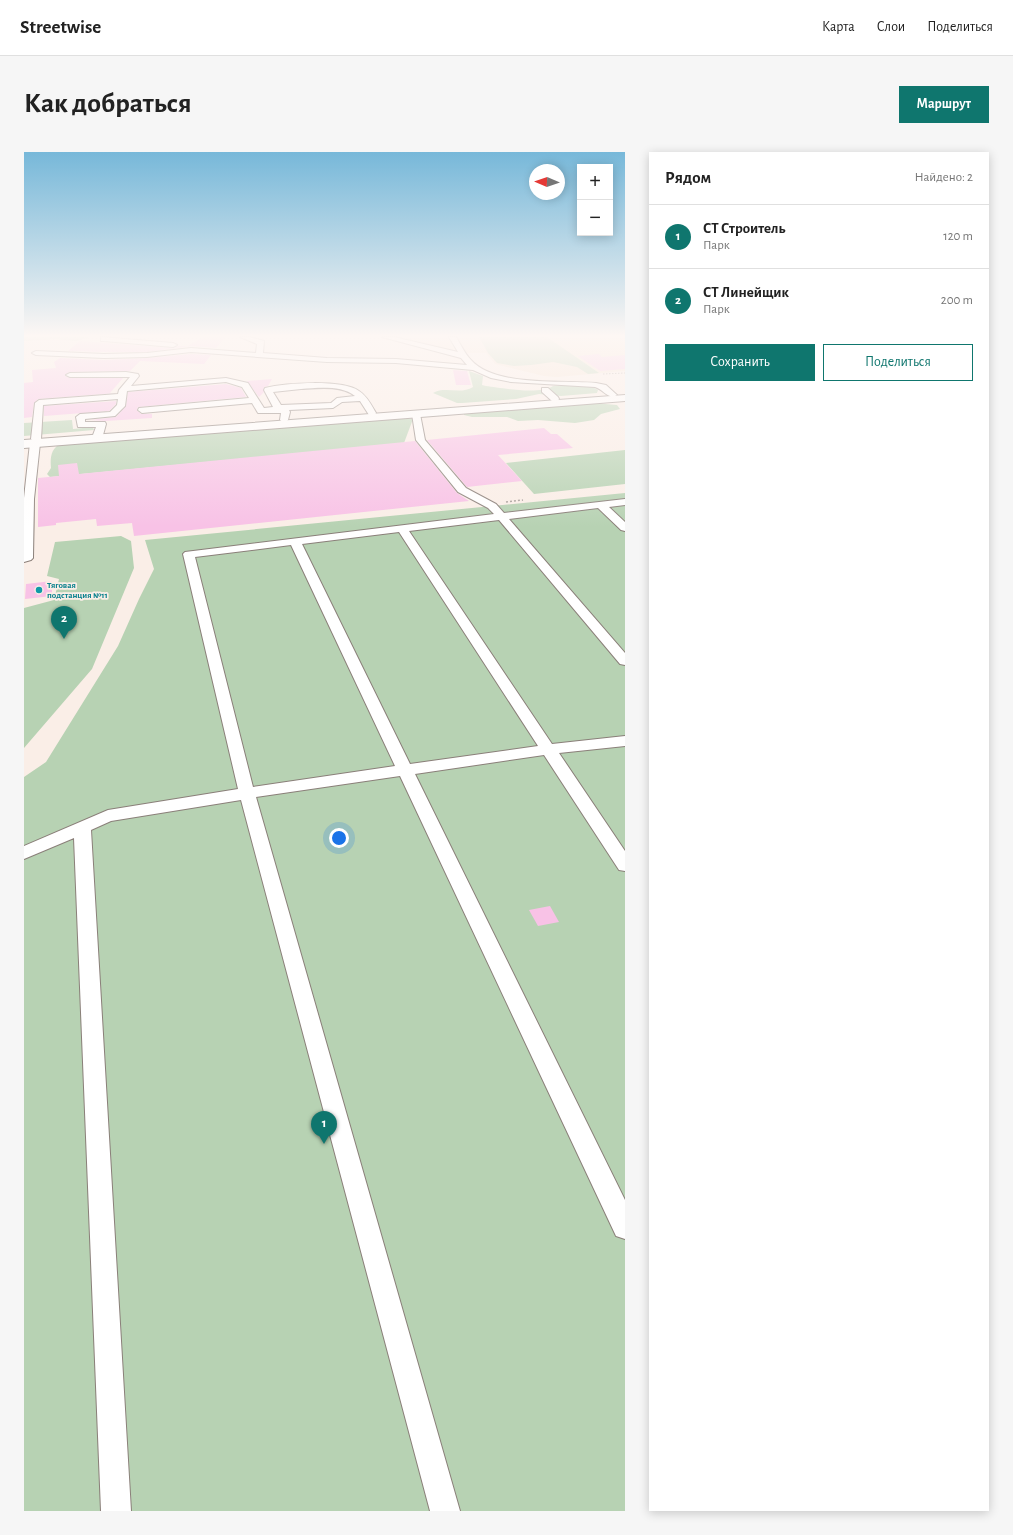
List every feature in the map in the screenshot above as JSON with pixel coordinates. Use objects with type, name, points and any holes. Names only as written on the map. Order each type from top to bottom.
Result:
[{"type":"main road","points":[[30,441],[281,412],[372,413],[536,400]]},
{"type":"main road","points":[[30,441],[593,400]]},
{"type":"lane","points":[[24,559],[28,558],[30,441],[39,403],[59,400]]},
{"type":"lane","points":[[98,434],[102,424],[81,425],[80,417],[112,414],[120,406],[121,400]]},
{"type":"lane","points":[[142,410],[250,400]]},
{"type":"lane","points":[[255,400],[261,411],[281,412],[333,405],[339,400]]},
{"type":"lane","points":[[273,400],[281,412]]},
{"type":"lane","points":[[363,400],[372,413]]},
{"type":"lane","points":[[416,414],[421,440],[462,490],[492,506],[503,517],[625,661]]},
{"type":"lane","points":[[445,1511],[247,793],[189,554],[625,502]]},
{"type":"lane","points":[[601,505],[625,528]]},
{"type":"lane","points":[[402,529],[625,865]]},
{"type":"lane","points":[[295,542],[625,1227]]},
{"type":"lane","points":[[24,853],[108,816],[247,793],[548,749],[625,740]]},
{"type":"lane","points":[[82,827],[116,1511]]},
{"type":"green space","points":[[451,400],[497,400],[462,403]]},
{"type":"green space","points":[[583,402],[617,405],[620,409],[601,414],[594,420],[575,423],[538,420],[518,421],[507,417],[472,417],[464,415],[464,412]]},
{"type":"green space","points":[[402,417],[413,419],[404,443],[50,477],[47,474],[51,468],[51,457],[53,451],[61,443]]},
{"type":"green space","points":[[72,420],[73,429],[93,427],[94,430],[24,436],[24,423]]},
{"type":"green space","points":[[625,450],[625,484],[534,494],[506,463]]},
{"type":"green space","points":[[625,493],[625,1511],[24,1511],[24,777],[46,762],[118,646],[154,569],[145,540]]},
{"type":"green space","points":[[121,536],[131,541],[134,568],[92,669],[24,748],[24,608],[54,600],[59,579],[47,576],[55,542]]},
{"type":"building","points":[[24,400],[37,400],[34,403],[32,417],[24,418]]},
{"type":"building","points":[[127,400],[209,400],[138,407],[137,410],[141,414],[152,414],[152,418],[106,421],[90,420],[116,417],[126,406]]},
{"type":"building","points":[[116,401],[116,404],[109,411],[44,416],[44,406]]},
{"type":"building","points":[[544,428],[551,434],[557,434],[573,448],[498,455],[522,481],[467,487],[427,440]]},
{"type":"building","points":[[415,441],[457,493],[469,501],[134,536],[132,523],[97,526],[96,519],[56,523],[56,525],[38,527],[38,478],[59,476],[58,465],[77,463],[79,474]]},
{"type":"building","name":"Тяговая подстанция №11","points":[[52,581],[52,596],[25,599],[26,584]]},
{"type":"building","points":[[550,906],[559,922],[538,926],[529,910]]},
{"type":"place","name":"Тяговая подстанция №11","points":[[39,590]]},
{"type":"place","name":"СТ Линейщик","points":[[64,639]]},
{"type":"place","name":"СТ Строитель","points":[[324,1144]]}]
